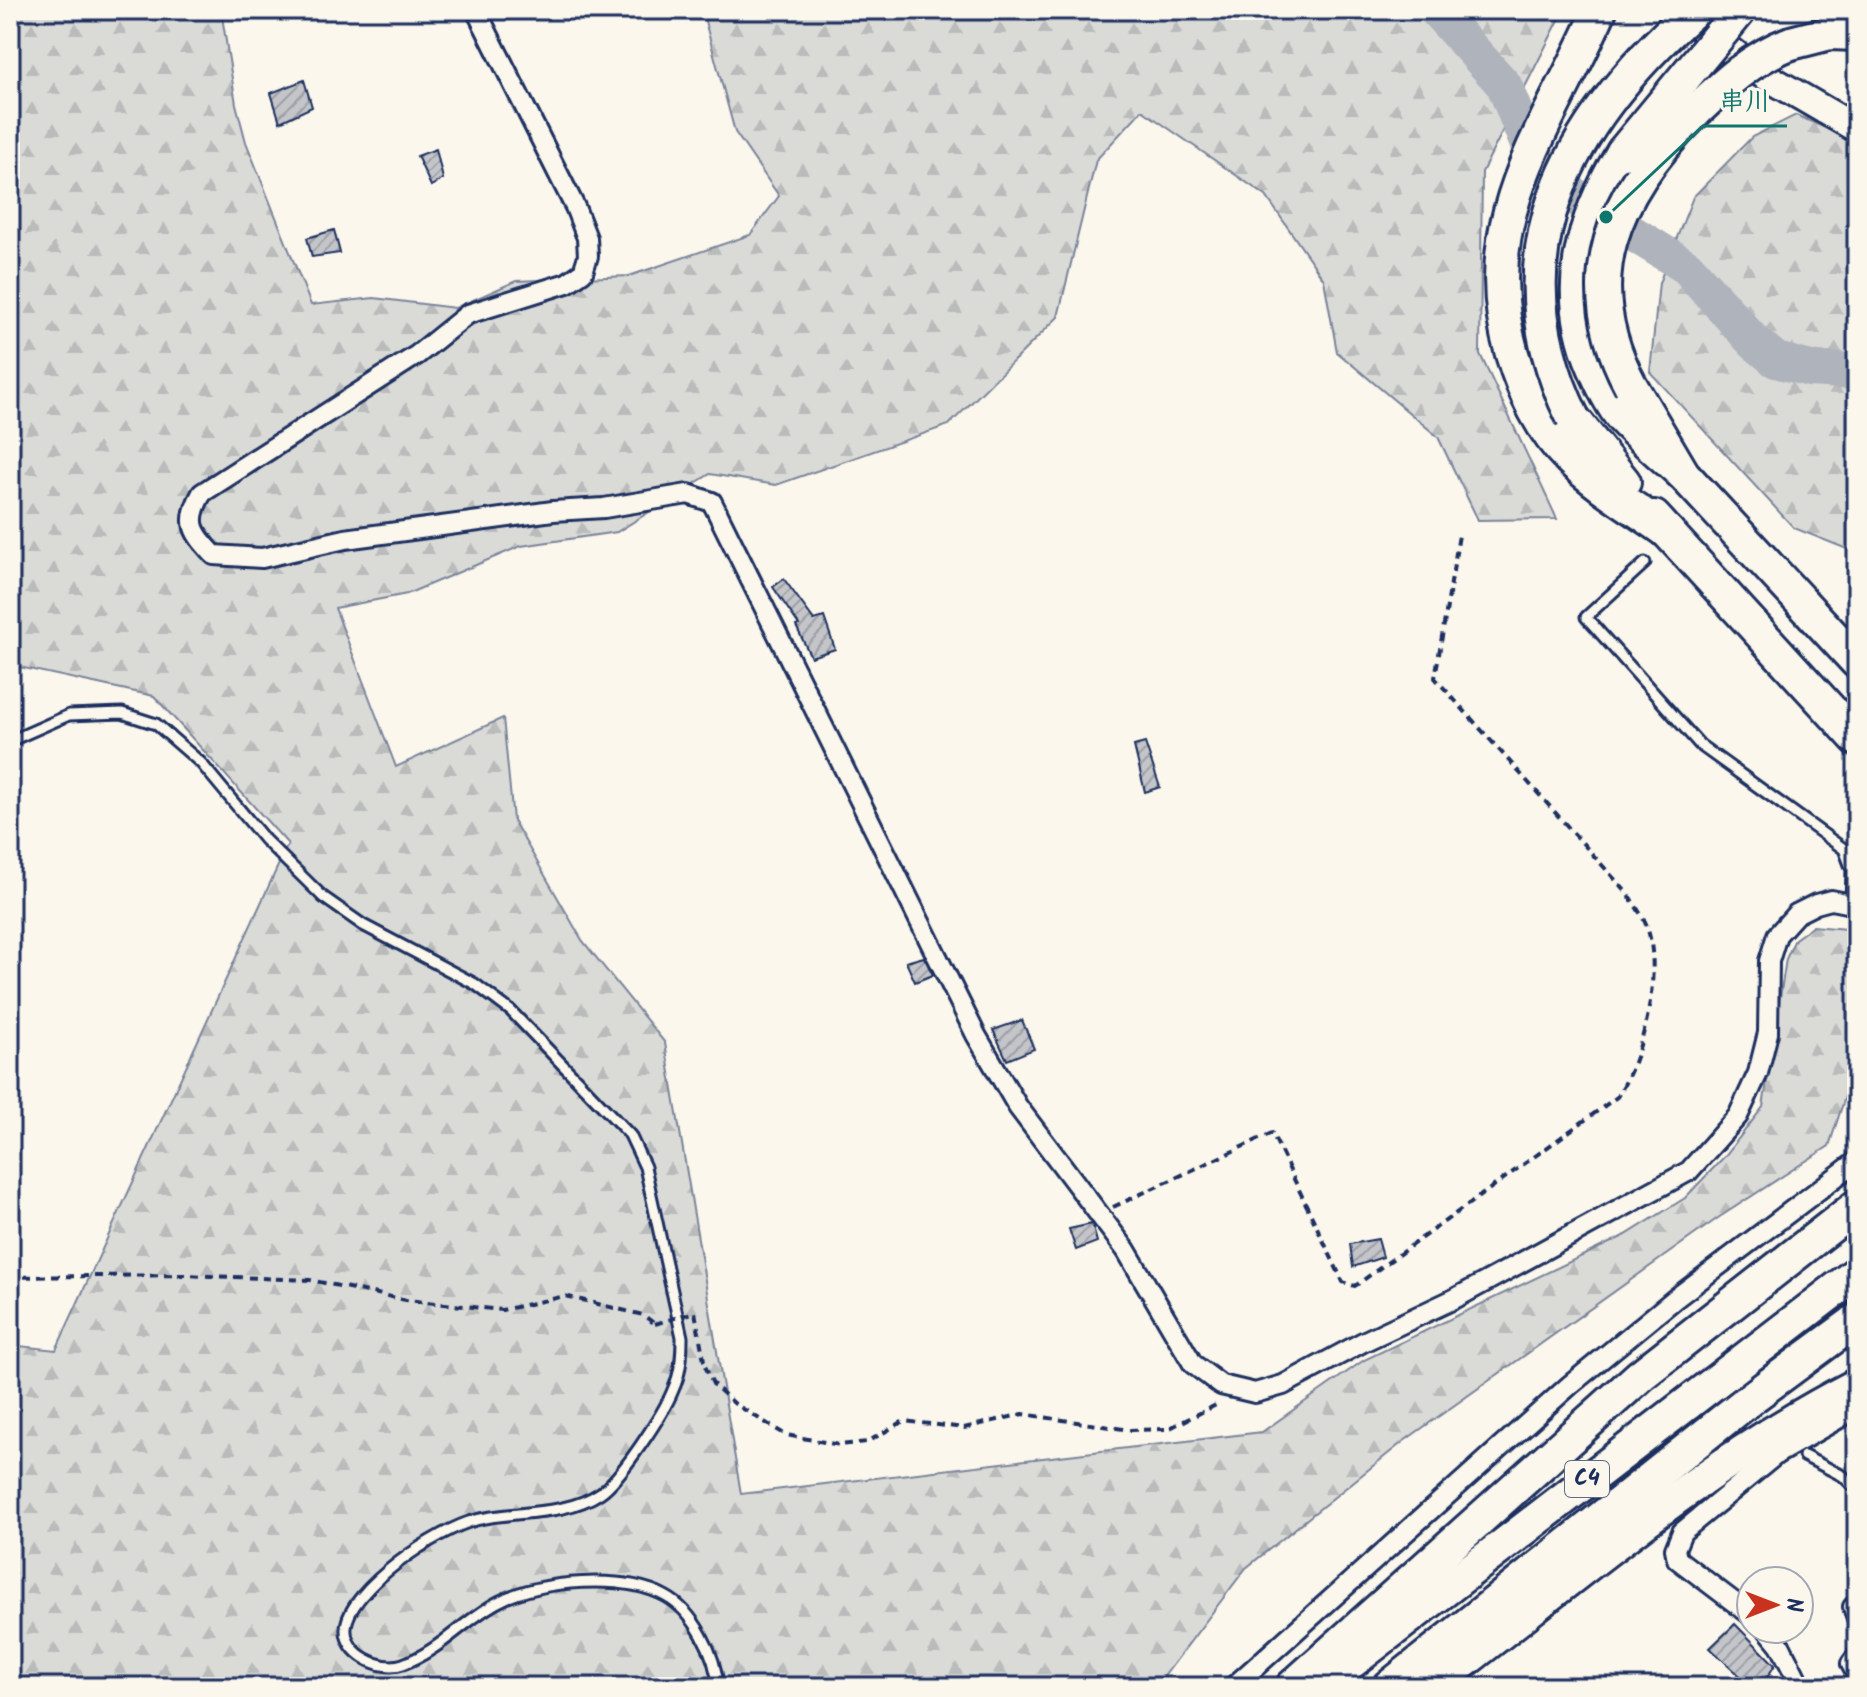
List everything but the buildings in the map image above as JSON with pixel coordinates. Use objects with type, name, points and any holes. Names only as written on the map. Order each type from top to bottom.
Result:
[{"type":"highway","points":[[1600,10],[1524,163],[1502,243],[1500,292],[1508,342],[1521,381],[1560,426],[1592,447],[1857,739]]},
{"type":"highway","points":[[1560,426],[1554,375],[1539,314],[1539,266],[1548,217],[1562,177],[1614,93],[1645,56],[1694,10]]},
{"type":"highway","points":[[1740,10],[1623,152],[1588,220],[1578,265],[1579,319],[1589,354],[1683,474],[1857,662]]},
{"type":"highway","points":[[1620,392],[1603,299],[1607,249],[1624,204],[1667,143],[1709,99],[1749,66],[1791,43],[1849,30]]},
{"type":"highway","points":[[1808,685],[1857,765]]},
{"type":"highway","points":[[1292,1687],[1650,1367],[1857,1206]]},
{"type":"highway","name":"C4","points":[[1319,1687],[1857,1273]]},
{"type":"highway","name":"C4","points":[[1389,1687],[1730,1415],[1857,1320]]},
{"type":"highway","points":[[1431,1687],[1673,1500],[1774,1431],[1857,1385]]},
{"type":"main road","points":[[1677,10],[1772,81],[1857,129]]},
{"type":"street","points":[[476,10],[575,207],[587,238],[588,256],[583,272],[567,283],[468,314],[417,355],[202,493],[192,512],[195,534],[214,555],[262,558],[345,539],[553,511],[604,508],[688,494],[712,502],[976,1035],[1018,1107],[1126,1250],[1193,1364],[1221,1385],[1240,1392],[1255,1393],[1283,1385],[1363,1342],[1454,1299],[1689,1171],[1738,1116],[1758,1073],[1768,1033],[1769,961],[1777,935],[1796,914],[1816,904],[1854,903]]},
{"type":"street","points":[[1233,1687],[1570,1385],[1676,1298],[1857,1161]]},
{"type":"street","points":[[1735,1603],[1677,1559],[1675,1549],[1682,1532],[1777,1454],[1857,1408]]},
{"type":"street","points":[[1857,1603],[1853,1607],[1857,1619]]},
{"type":"street","points":[[1780,1645],[1801,1687]]},
{"type":"street","points":[[1857,1656],[1851,1664],[1857,1675]]},
{"type":"lane","points":[[1645,563],[1586,617],[1700,745],[1844,849],[1852,870],[1854,903]]},
{"type":"lane","points":[[10,741],[69,715],[122,713],[156,724],[194,757],[265,840],[323,897],[363,925],[475,984],[511,1011],[630,1135],[645,1167],[682,1337],[682,1361],[673,1391],[620,1473],[600,1493],[568,1507],[475,1520],[445,1531],[365,1590],[350,1610],[345,1630],[351,1648],[373,1663],[400,1665],[426,1653],[499,1601],[535,1588],[576,1583],[636,1586],[667,1596],[696,1625],[717,1672],[718,1687]]},
{"type":"lane","points":[[1804,1456],[1843,1476],[1857,1490]]},
{"type":"path","points":[[1099,1213],[1272,1133],[1343,1282],[1355,1286],[1617,1097],[1633,1072],[1642,1043],[1652,960],[1647,926],[1628,894],[1435,678],[1459,535]]},
{"type":"path","points":[[10,1277],[184,1275],[310,1280],[406,1300],[502,1310],[565,1296],[643,1315],[655,1324],[695,1312],[705,1366],[713,1384],[735,1404],[786,1435],[840,1445],[867,1442],[904,1421],[964,1428],[1023,1414],[1130,1430],[1168,1429],[1240,1392]]},
{"type":"green space","points":[[10,10],[221,10],[236,104],[246,142],[311,305],[374,298],[455,308],[516,281],[629,276],[750,235],[779,196],[735,132],[702,10],[1564,10],[1482,172],[1480,354],[1557,519],[1478,520],[1438,437],[1337,352],[1324,280],[1266,196],[1142,110],[1096,160],[1058,317],[949,425],[776,485],[710,474],[617,532],[521,546],[407,594],[335,608],[396,767],[503,718],[513,820],[582,940],[665,1043],[741,1494],[1262,1432],[1364,1360],[1626,1235],[1685,1198],[1724,1157],[1763,1107],[1786,959],[1795,939],[1813,926],[1857,930],[1857,1060],[1829,1146],[1718,1218],[1404,1441],[1246,1568],[1156,1687],[10,1687],[10,1345],[56,1350],[288,844],[154,696],[10,665]]},
{"type":"green space","points":[[1796,115],[1857,142],[1857,553],[1794,528],[1650,372],[1659,283],[1693,197],[1752,137]]},
{"type":"waterway","points":[[1436,10],[1504,85],[1532,155],[1579,200],[1687,267],[1753,341],[1776,360],[1810,369],[1857,372]]},
{"type":"place","name":"串川","points":[[1606,217]]}]
